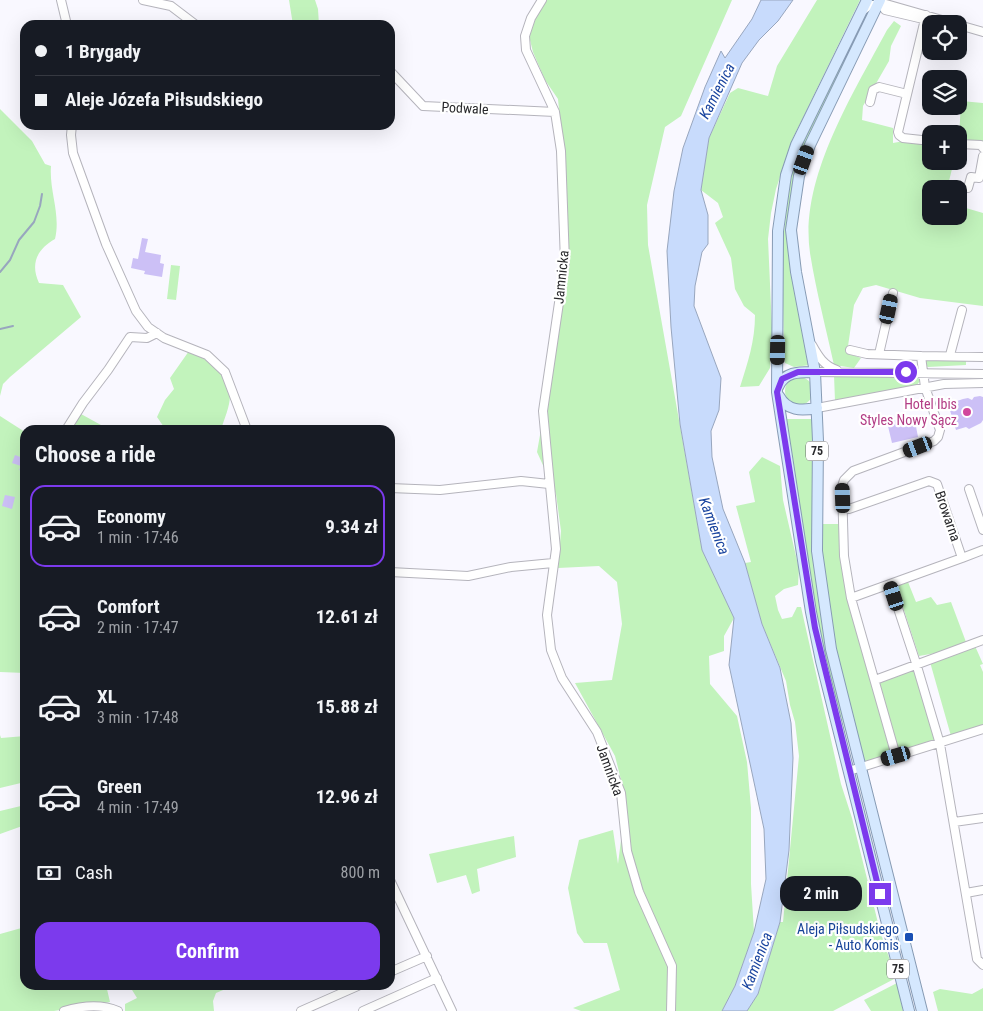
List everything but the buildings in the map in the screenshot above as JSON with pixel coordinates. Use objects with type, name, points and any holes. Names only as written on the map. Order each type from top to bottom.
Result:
[{"type":"main road","name":"75","points":[[867,0],[796,145],[786,174],[778,231],[777,392],[812,612],[849,771],[909,1011]]},
{"type":"main road","name":"75","points":[[881,1],[810,145],[799,176],[792,230],[793,251],[815,372],[817,551],[831,649],[922,1011]]},
{"type":"main road","points":[[815,372],[798,372],[785,377],[779,385],[777,392],[783,402],[796,410],[816,408]]},
{"type":"main road","points":[[901,980],[914,977]]},
{"type":"street","points":[[61,0],[66,20]]},
{"type":"street","points":[[143,0],[166,2],[189,20]]},
{"type":"street","name":"Jamnicka","points":[[542,0],[531,18],[525,36],[526,50],[555,112],[561,151],[565,262],[543,411],[556,549],[547,615],[551,650],[562,678],[596,732],[621,793],[627,851],[639,892],[672,966],[671,1011]]},
{"type":"street","points":[[881,1],[885,10],[922,18]]},
{"type":"street","points":[[862,11],[870,5],[881,1],[922,17]]},
{"type":"street","points":[[868,26],[880,15],[893,13]]},
{"type":"street","points":[[967,27],[981,31]]},
{"type":"street","points":[[922,30],[906,94],[899,135],[902,138],[922,140]]},
{"type":"street","name":"Podwale","points":[[395,76],[423,106],[555,112]]},
{"type":"street","points":[[870,102],[874,90],[879,87],[906,94]]},
{"type":"street","points":[[72,130],[72,153],[106,244],[136,311],[148,327],[164,338],[207,355],[225,372],[245,425]]},
{"type":"street","points":[[967,144],[981,145],[983,148]]},
{"type":"street","points":[[968,188],[971,177],[978,178],[983,156]]},
{"type":"street","points":[[879,354],[892,293]]},
{"type":"street","points":[[950,355],[962,310]]},
{"type":"street","points":[[69,425],[130,337],[147,338],[157,333]]},
{"type":"street","points":[[811,344],[820,358],[829,367],[841,371]]},
{"type":"street","points":[[850,350],[866,354],[983,357]]},
{"type":"street","points":[[896,756],[851,598],[844,556],[842,486],[844,480],[853,471],[934,441],[938,437],[940,430],[925,387],[921,356]]},
{"type":"street","points":[[815,372],[983,374]]},
{"type":"street","points":[[816,408],[925,387],[961,382],[983,383]]},
{"type":"street","points":[[395,488],[440,490],[521,481],[549,484]]},
{"type":"street","name":"Browarna","points":[[843,509],[849,509],[929,481],[934,482],[937,484],[962,558],[851,598]]},
{"type":"street","points":[[969,489],[983,530]]},
{"type":"street","points":[[962,558],[983,550]]},
{"type":"street","points":[[395,572],[468,576],[511,567],[553,563]]},
{"type":"street","points":[[890,584],[940,744],[977,959],[983,965]]},
{"type":"street","points":[[874,680],[983,640]]},
{"type":"street","points":[[849,771],[983,729]]},
{"type":"street","points":[[954,822],[983,818]]},
{"type":"street","points":[[395,890],[452,1011]]},
{"type":"street","points":[[966,893],[983,890]]},
{"type":"street","points":[[395,970],[427,956]]},
{"type":"street","points":[[363,1011],[437,978]]},
{"type":"street","points":[[301,1011],[349,990]]},
{"type":"street","points":[[64,1011],[79,1007],[112,1008],[118,1011]]},
{"type":"green space","points":[[289,0],[315,0],[319,20],[292,20]]},
{"type":"green space","points":[[545,0],[732,0],[681,116],[665,127],[647,205],[648,245],[702,550],[734,618],[724,636],[724,651],[709,656],[710,684],[737,716],[747,762],[751,808],[751,884],[754,932],[735,986],[722,1011],[581,1011],[573,1008],[620,990],[607,943],[584,943],[577,933],[568,888],[579,840],[613,830],[618,864],[626,800],[615,756],[575,683],[612,680],[622,624],[617,582],[599,566],[558,568],[561,531],[556,494],[537,452],[564,300],[568,249],[567,194],[558,99],[545,80],[530,40],[530,30],[535,15]]},
{"type":"green space","points":[[817,0],[860,0],[793,138],[776,189],[768,239],[772,329],[770,368],[759,386],[740,387],[752,343],[755,315],[744,306],[735,289],[731,258],[715,223],[723,217],[718,203],[701,190],[709,138],[730,93],[738,88],[768,96],[777,66]]},
{"type":"green space","points":[[871,8],[792,191],[810,365],[794,367],[785,363],[784,357],[782,250],[790,177],[798,151],[863,15]]},
{"type":"green space","points":[[894,21],[901,26],[891,46],[889,61],[863,106],[862,120],[893,128],[893,143],[904,141],[922,142],[922,170],[952,170],[949,180],[922,180],[922,225],[967,225],[967,208],[983,213],[983,306],[920,298],[876,285],[863,288],[854,305],[847,353],[861,358],[854,368],[834,365],[812,267],[809,225],[813,196],[832,138],[859,81],[887,30]]},
{"type":"green space","points":[[967,102],[983,103],[983,142],[967,140],[967,125],[960,125],[960,115],[967,115]]},
{"type":"green space","points":[[0,109],[32,141],[45,164],[51,166],[57,221],[55,239],[40,252],[35,263],[36,276],[39,283],[63,285],[81,317],[10,377],[3,384],[0,396]]},
{"type":"green space","points":[[171,265],[180,266],[176,300],[167,299]]},
{"type":"green space","points":[[189,351],[216,367],[226,380],[230,395],[223,425],[163,425],[157,417],[165,400],[174,389],[170,378]]},
{"type":"green space","points":[[926,359],[966,359],[966,365],[928,367],[925,365]]},
{"type":"green space","points":[[834,375],[917,376],[920,381],[916,386],[835,401]]},
{"type":"green space","points":[[799,377],[809,381],[813,391],[809,401],[799,405],[789,401],[785,391],[789,381]]},
{"type":"green space","points":[[81,414],[101,425],[75,425]]},
{"type":"green space","points":[[0,416],[20,429],[20,673],[0,672]]},
{"type":"green space","points":[[786,419],[812,419],[813,553],[855,763],[833,689],[819,629]]},
{"type":"green space","points":[[762,457],[780,466],[783,500],[799,569],[798,585],[784,589],[775,596],[778,610],[782,619],[792,617],[797,607],[801,607],[841,784],[852,818],[880,931],[896,978],[833,1011],[747,1011],[758,994],[780,922],[783,922],[799,756],[795,722],[786,681],[762,624],[745,563],[751,562],[736,506],[755,502],[749,472]]},
{"type":"green space","points":[[817,524],[843,524],[844,556],[874,679],[916,663],[940,744],[860,767],[843,695]]},
{"type":"green space","points":[[908,582],[916,602],[931,597],[937,605],[951,602],[966,642],[936,653],[919,656],[896,586]]},
{"type":"green space","points":[[975,646],[983,664],[980,665],[983,672],[983,725],[951,736],[930,662]]},
{"type":"green space","points":[[0,735],[1,738],[20,736],[20,783],[0,788]]},
{"type":"green space","points":[[20,806],[20,827],[0,834],[0,811]]},
{"type":"green space","points":[[514,836],[516,857],[477,869],[480,891],[472,894],[466,875],[437,883],[429,854]]},
{"type":"green space","points":[[20,928],[20,990],[107,990],[110,1002],[54,1011],[0,1011],[0,934]]},
{"type":"green space","points":[[897,983],[903,1011],[871,1011],[864,1000]]},
{"type":"green space","points":[[983,988],[983,1011],[938,1011],[933,992],[940,989],[972,994]]},
{"type":"green space","points":[[132,990],[223,990],[216,993],[213,1001],[214,1011],[125,1011],[125,1004],[137,998]]},
{"type":"water","name":"Kamienica","points":[[761,0],[793,0],[778,21],[759,40],[742,63],[709,138],[701,190],[708,215],[708,244],[702,252],[695,286],[694,306],[721,378],[719,410],[711,431],[712,457],[723,509],[745,563],[762,624],[780,668],[791,723],[793,758],[789,850],[780,922],[758,994],[747,1011],[722,1011],[735,986],[754,932],[766,879],[764,829],[729,665],[734,618],[702,550],[680,424],[671,327],[667,251],[674,191],[683,148],[705,87],[721,51],[725,58],[752,19]]},
{"type":"waterway","points":[[0,272],[10,260],[19,240],[34,222],[42,194]]},
{"type":"waterway","points":[[0,329],[13,326]]},
{"type":"place","name":"Hotel Ibis Styles Nowy Sącz","points":[[967,412]]},
{"type":"place","name":"Aleja Piłsudskiego - Auto Komis","points":[[909,937]]},
{"type":"route","points":[[880,894],[815,628],[777,392],[782,379],[798,372],[906,372]]}]
